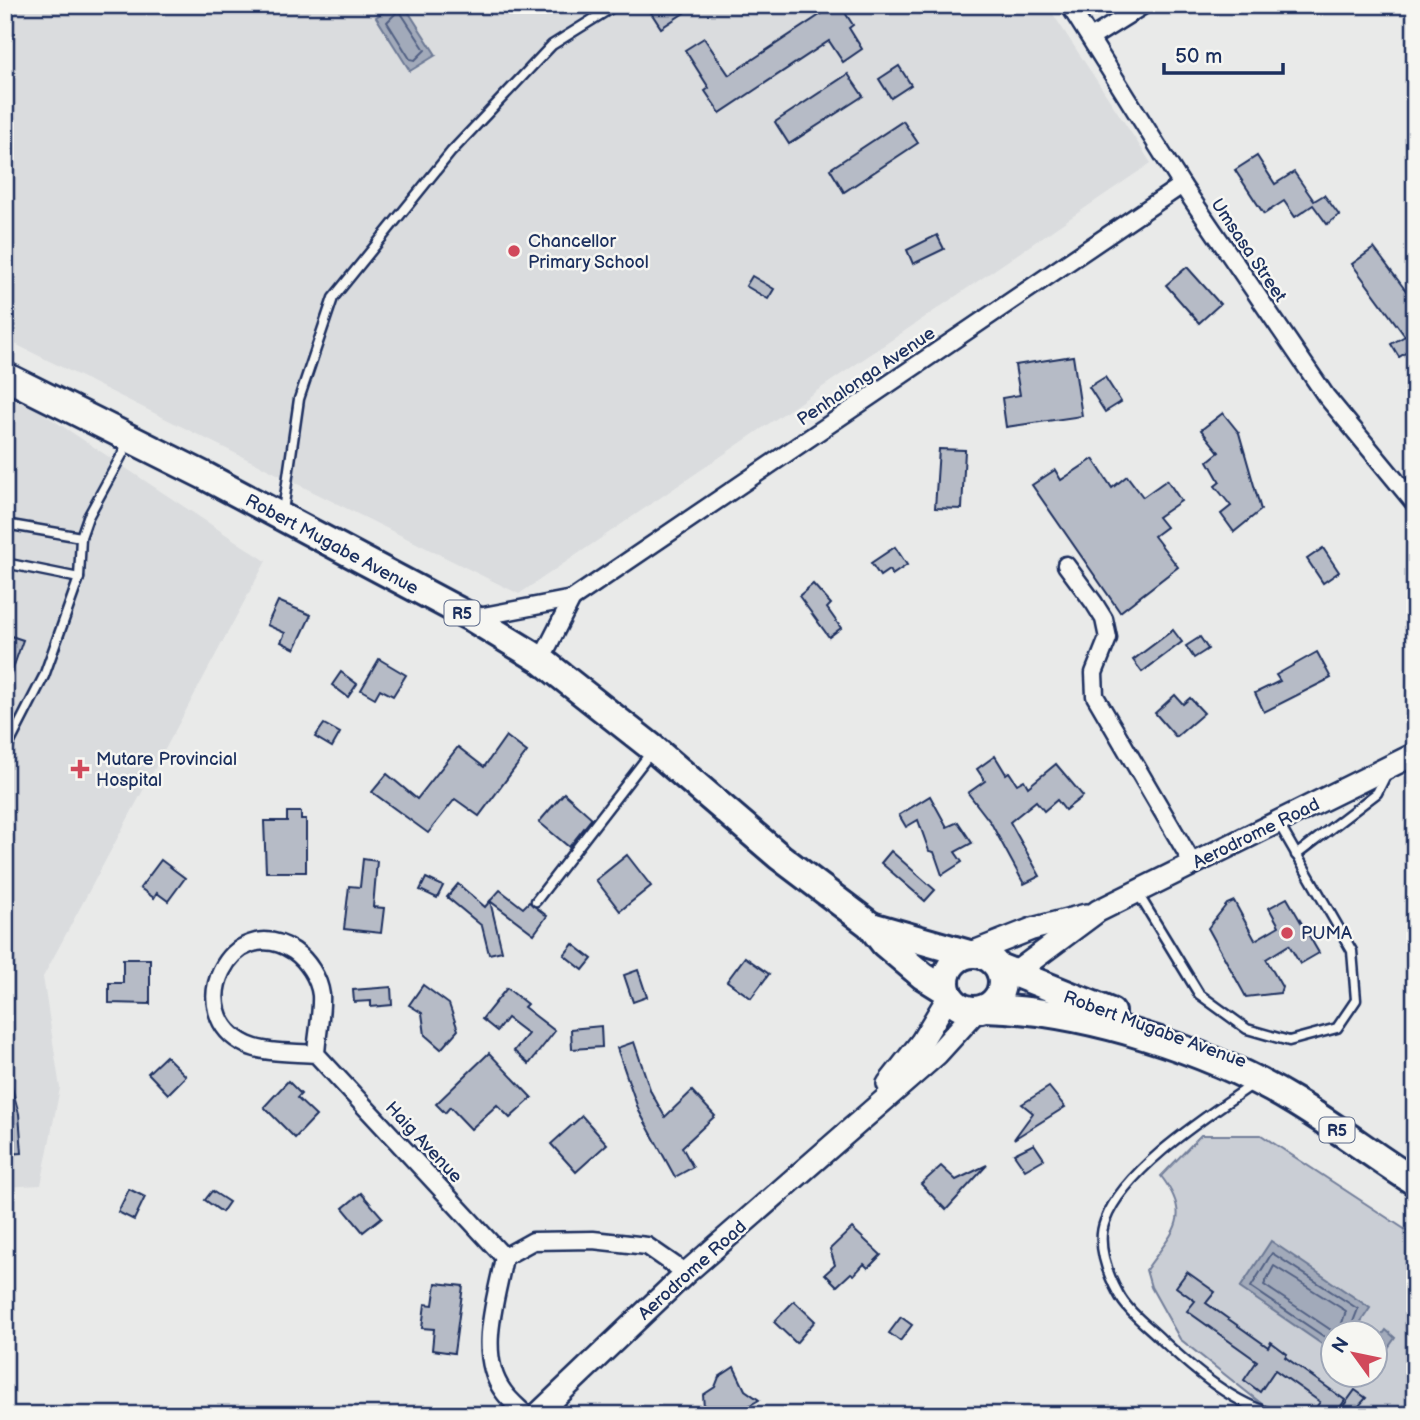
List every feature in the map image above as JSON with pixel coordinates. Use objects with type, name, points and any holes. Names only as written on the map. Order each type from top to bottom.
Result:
[{"type":"highway","name":"Robert Mugabe Avenue","points":[[5,376],[472,618],[541,660],[654,750],[780,857],[870,925],[900,958],[948,993]]},
{"type":"highway","name":"Robert Mugabe Avenue","points":[[870,925],[970,953]]},
{"type":"highway","name":"R5","points":[[970,953],[990,958],[1005,974]]},
{"type":"highway","points":[[948,993],[947,972],[960,957],[970,953]]},
{"type":"highway","name":"Robert Mugabe Avenue","points":[[1005,974],[1232,1055],[1297,1090],[1415,1165]]},
{"type":"highway","points":[[981,1009],[998,998],[1005,974]]},
{"type":"highway","name":"R5","points":[[948,993],[961,1007],[981,1009]]},
{"type":"highway","name":"Robert Mugabe Avenue","points":[[981,1009],[1027,1010],[1090,1022],[1193,1055],[1257,1081],[1294,1102],[1415,1182]]},
{"type":"street","name":"Umsasa Street","points":[[1069,5],[1182,185],[1326,396],[1415,504]]},
{"type":"street","points":[[1091,38],[1143,5]]},
{"type":"street","name":"Penhalonga Avenue","points":[[472,618],[572,599],[1182,185]]},
{"type":"street","points":[[1066,565],[1104,619],[1108,638],[1094,673],[1096,696],[1194,864]]},
{"type":"street","name":"Penhalonga Avenue","points":[[541,660],[572,599]]},
{"type":"street","name":"Aerodrome Road","points":[[1005,974],[1098,911],[1415,754]]},
{"type":"street","name":"Aerodrome Road","points":[[970,953],[1032,929],[1098,911]]},
{"type":"street","points":[[267,940],[288,947],[307,960],[321,994],[316,1054],[249,1046],[232,1036],[216,1012],[215,986],[227,960],[246,945],[267,940]]},
{"type":"street","name":"Aerodrome Road","points":[[852,1130],[922,1041],[948,993]]},
{"type":"street","name":"Aerodrome Road","points":[[537,1415],[686,1273],[937,1054],[981,1009]]},
{"type":"street","name":"Haig Avenue","points":[[316,1054],[504,1257]]},
{"type":"street","points":[[526,1415],[502,1390],[492,1363],[490,1332],[504,1257],[533,1241],[593,1240],[647,1246],[686,1273]]},
{"type":"lane","points":[[282,518],[299,399],[333,298],[451,152],[552,45],[616,5]]},
{"type":"lane","points":[[5,752],[44,676],[79,578],[81,537],[88,517],[130,439]]},
{"type":"lane","points":[[5,524],[81,537]]},
{"type":"lane","points":[[5,563],[79,578]]},
{"type":"lane","points":[[536,901],[654,750]]},
{"type":"lane","points":[[1296,855],[1377,793],[1389,767]]},
{"type":"lane","points":[[1137,892],[1199,995],[1247,1029],[1289,1041],[1337,1028],[1356,1000],[1352,951],[1278,822]]},
{"type":"lane","points":[[1257,1081],[1195,1123],[1121,1190],[1103,1224],[1104,1259],[1119,1296],[1196,1371],[1260,1410],[1277,1415]]},
{"type":"shaded area","name":"Chancellor Primary School","points":[[5,5],[1047,5],[1151,163],[519,594],[5,339]]},
{"type":"shaded area","name":"Mutare Provincial Hospital","points":[[5,395],[38,410],[266,561],[43,977],[60,1088],[41,1185],[5,1187]]},
{"type":"shaded area","points":[[1201,1135],[1261,1135],[1415,1236],[1415,1415],[1310,1415],[1267,1408],[1180,1339],[1151,1287],[1146,1270],[1176,1225],[1178,1215],[1171,1191],[1161,1176]]},
{"type":"water","points":[[395,5],[404,5],[436,55],[410,71],[376,17]]},
{"type":"water","points":[[1271,1241],[1370,1308],[1363,1318],[1318,1318],[1318,1341],[1240,1288]]},
{"type":"water","points":[[1388,1332],[1395,1338],[1388,1348]]},
{"type":"building","points":[[646,5],[696,5],[661,28]]},
{"type":"building","points":[[835,5],[840,5],[853,25],[849,28],[862,49],[843,62],[829,41],[720,113],[705,91],[709,88],[685,50],[704,38],[729,75]]},
{"type":"building","points":[[899,66],[911,85],[891,98],[879,79]]},
{"type":"building","points":[[848,74],[863,96],[789,144],[775,122]]},
{"type":"building","points":[[903,121],[918,143],[844,192],[830,169]]},
{"type":"building","points":[[1257,156],[1275,184],[1294,172],[1314,201],[1324,195],[1339,215],[1327,224],[1313,205],[1295,217],[1284,201],[1264,214],[1235,170]]},
{"type":"building","points":[[937,235],[944,249],[913,264],[907,250]]},
{"type":"building","points":[[1374,248],[1415,303],[1415,328],[1405,336],[1352,264]]},
{"type":"building","points":[[1187,267],[1220,304],[1199,323],[1166,285]]},
{"type":"building","points":[[752,276],[774,289],[768,299],[746,286]]},
{"type":"building","points":[[1407,335],[1415,347],[1399,357],[1391,344]]},
{"type":"building","points":[[1073,356],[1082,416],[1006,427],[1002,398],[1020,395],[1015,365]]},
{"type":"building","points":[[1105,377],[1121,402],[1105,412],[1089,387]]},
{"type":"building","points":[[1223,413],[1239,433],[1261,510],[1234,532],[1221,514],[1231,506],[1215,486],[1220,482],[1208,461],[1219,452],[1201,430]]},
{"type":"building","points":[[939,449],[965,450],[962,509],[935,508]]},
{"type":"building","points":[[1093,459],[1112,488],[1127,476],[1143,497],[1167,480],[1181,501],[1158,517],[1166,527],[1154,536],[1178,567],[1120,612],[1032,485],[1055,470],[1061,480]]},
{"type":"building","points":[[895,547],[907,565],[892,575],[889,570],[880,576],[871,563]]},
{"type":"building","points":[[1323,548],[1339,572],[1323,583],[1307,559]]},
{"type":"building","points":[[813,584],[831,604],[827,608],[841,628],[829,637],[799,596]]},
{"type":"building","points":[[278,601],[311,615],[295,649],[281,642],[285,633],[267,625]]},
{"type":"building","points":[[1173,630],[1182,642],[1142,672],[1133,660]]},
{"type":"building","points":[[5,634],[23,640],[7,685],[5,684]]},
{"type":"building","points":[[1200,637],[1208,649],[1194,658],[1186,646]]},
{"type":"building","points":[[1317,652],[1331,678],[1264,712],[1255,693],[1280,681],[1276,675]]},
{"type":"building","points":[[379,659],[406,675],[393,696],[380,689],[375,698],[361,690]]},
{"type":"building","points":[[341,672],[357,684],[348,697],[332,685]]},
{"type":"building","points":[[1175,695],[1183,704],[1190,698],[1204,713],[1176,737],[1155,713]]},
{"type":"building","points":[[324,724],[340,733],[332,747],[315,737]]},
{"type":"building","points":[[506,736],[527,752],[479,816],[455,799],[428,833],[372,792],[387,774],[417,799],[458,747],[484,767]]},
{"type":"building","points":[[995,756],[1006,774],[1009,772],[1017,784],[1024,780],[1028,787],[1056,764],[1083,796],[1065,810],[1057,800],[1044,811],[1036,801],[1010,822],[1040,876],[1024,884],[991,823],[968,793],[985,781],[977,769]]},
{"type":"building","points":[[564,793],[592,818],[569,847],[539,822]]},
{"type":"building","points":[[930,796],[947,827],[958,822],[972,843],[955,852],[962,862],[942,875],[934,852],[929,851],[918,820],[906,827],[899,815]]},
{"type":"building","points":[[287,812],[301,812],[301,819],[306,819],[306,872],[266,872],[264,821],[287,821]]},
{"type":"building","points":[[891,851],[935,890],[925,901],[881,863]]},
{"type":"building","points":[[627,855],[651,886],[620,911],[596,880]]},
{"type":"building","points":[[363,859],[377,861],[373,907],[384,908],[381,933],[344,929],[349,886],[360,887]]},
{"type":"building","points":[[161,860],[185,878],[168,901],[157,893],[154,898],[140,888]]},
{"type":"building","points":[[426,878],[443,886],[437,898],[420,890]]},
{"type":"building","points":[[458,884],[485,907],[490,901],[502,951],[489,954],[482,926],[447,897]]},
{"type":"building","points":[[500,890],[523,908],[529,902],[547,916],[534,934],[490,901]]},
{"type":"building","points":[[1287,898],[1319,953],[1300,964],[1289,945],[1266,959],[1282,987],[1280,993],[1246,997],[1208,928],[1227,904],[1234,901],[1255,940],[1279,926],[1269,908]]},
{"type":"building","points":[[573,944],[592,959],[583,970],[564,955]]},
{"type":"building","points":[[745,957],[769,974],[751,998],[727,981]]},
{"type":"building","points":[[123,959],[150,959],[150,1004],[109,1003],[109,983],[123,983]]},
{"type":"building","points":[[638,970],[647,997],[633,1002],[624,975]]},
{"type":"building","points":[[423,985],[449,1004],[458,1030],[441,1049],[425,1035],[422,1013],[409,1005]]},
{"type":"building","points":[[391,987],[392,1005],[371,1007],[371,1001],[354,1002],[353,990]]},
{"type":"building","points":[[507,988],[527,1004],[524,1007],[555,1031],[529,1064],[514,1051],[528,1034],[507,1018],[497,1031],[482,1019]]},
{"type":"building","points":[[601,1026],[602,1047],[572,1049],[571,1029]]},
{"type":"building","points":[[634,1042],[651,1092],[665,1117],[692,1091],[715,1116],[682,1147],[693,1167],[675,1177],[639,1111],[617,1048]]},
{"type":"building","points":[[489,1053],[532,1098],[510,1118],[497,1105],[471,1129],[450,1107],[445,1113],[436,1104]]},
{"type":"building","points":[[166,1056],[186,1076],[168,1094],[148,1073]]},
{"type":"building","points":[[9,1077],[19,1114],[22,1153],[5,1154],[5,1078]]},
{"type":"building","points":[[288,1081],[301,1094],[297,1098],[316,1116],[295,1138],[264,1107]]},
{"type":"building","points":[[1049,1087],[1065,1107],[1014,1139],[1033,1113],[1022,1104]]},
{"type":"building","points":[[582,1116],[607,1144],[576,1172],[551,1144]]},
{"type":"building","points":[[1034,1144],[1044,1159],[1025,1170],[1014,1154]]},
{"type":"building","points":[[987,1165],[946,1210],[921,1184],[941,1166],[956,1180]]},
{"type":"building","points":[[129,1189],[145,1197],[134,1220],[118,1212]]},
{"type":"building","points":[[212,1191],[229,1202],[222,1212],[205,1200]]},
{"type":"building","points":[[361,1193],[382,1217],[363,1232],[343,1208]]},
{"type":"building","points":[[852,1228],[881,1255],[868,1268],[864,1264],[854,1275],[851,1273],[837,1286],[825,1274],[835,1265],[830,1249]]},
{"type":"building","points":[[1187,1272],[1215,1292],[1206,1303],[1268,1347],[1271,1342],[1287,1354],[1285,1357],[1318,1381],[1318,1388],[1328,1388],[1345,1400],[1335,1415],[1329,1415],[1317,1406],[1320,1402],[1275,1370],[1260,1392],[1244,1380],[1257,1361],[1187,1311],[1195,1301],[1176,1287]]},
{"type":"building","points":[[436,1283],[463,1286],[454,1353],[432,1350],[434,1329],[422,1328],[425,1304],[433,1305]]},
{"type":"building","points":[[794,1301],[815,1321],[796,1343],[774,1322]]},
{"type":"building","points":[[901,1317],[912,1325],[900,1341],[889,1333]]},
{"type":"building","points":[[734,1367],[745,1390],[759,1400],[733,1415],[711,1415],[704,1407],[703,1395],[715,1387],[719,1377]]},
{"type":"building","points":[[1355,1390],[1366,1398],[1351,1415],[1342,1408]]},
{"type":"place","name":"Chancellor Primary School","points":[[514,251]]},
{"type":"place","name":"Mutare Provincial Hospital","points":[[80,769]]},
{"type":"place","name":"PUMA","points":[[1287,933]]}]
